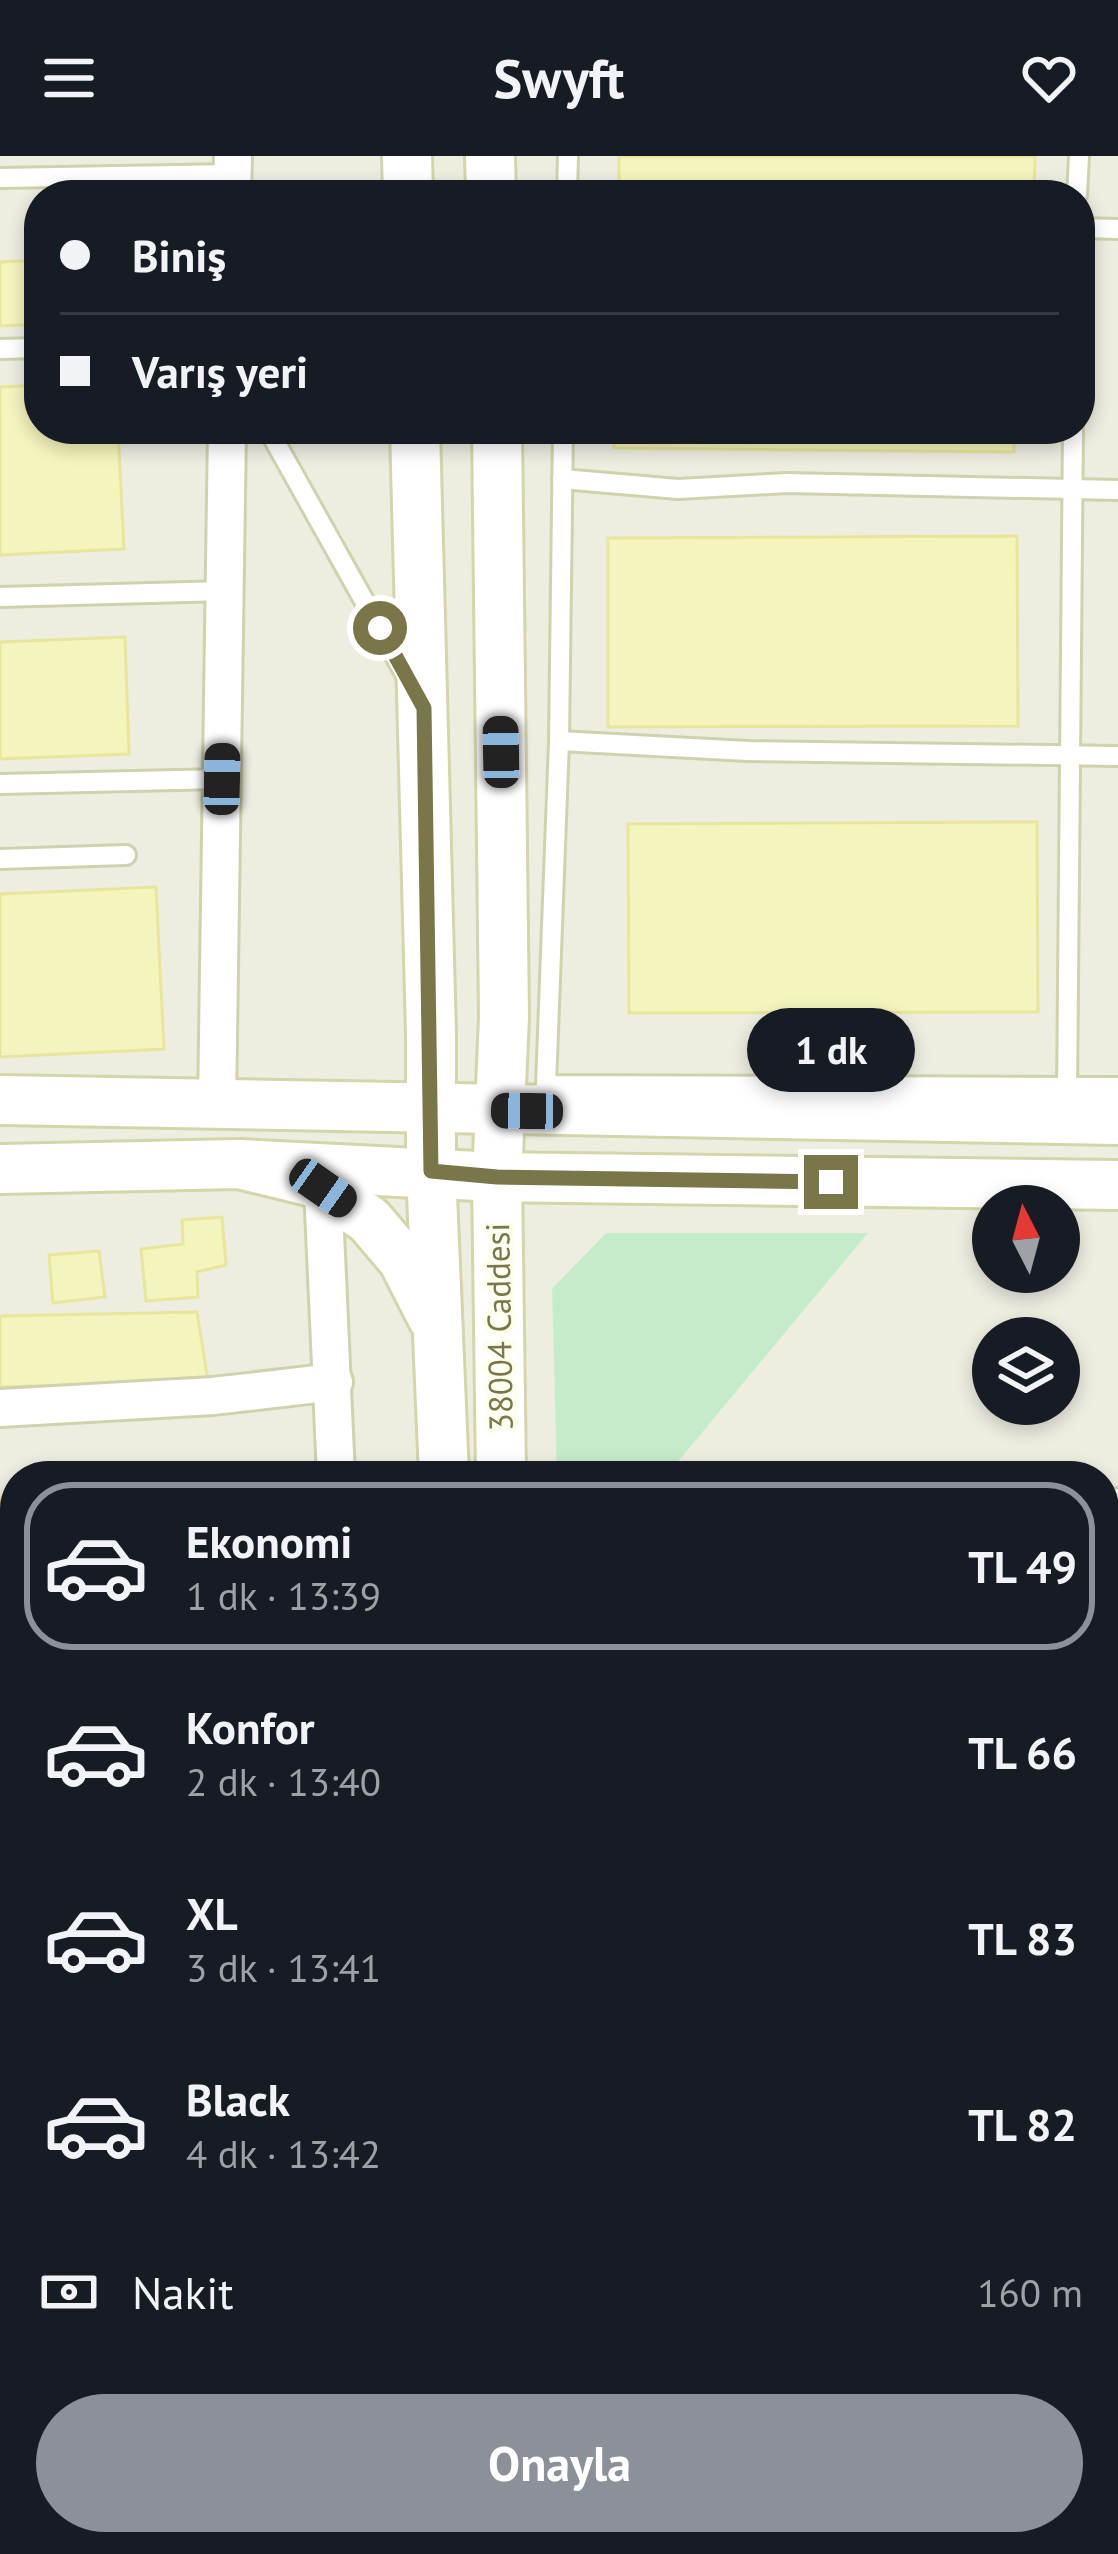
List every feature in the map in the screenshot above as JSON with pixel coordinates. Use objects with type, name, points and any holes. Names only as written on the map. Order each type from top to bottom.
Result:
[{"type":"street","points":[[217,1105],[227,444]]},
{"type":"street","name":"38004 Caddesi","points":[[415,444],[431,1171],[443,1461]]},
{"type":"street","name":"38004 Caddesi","points":[[496,444],[504,1017],[497,1177],[501,1461]]},
{"type":"street","points":[[0,1100],[500,1110],[1067,1103],[1118,1120]]},
{"type":"street","points":[[238,1165],[313,1181],[369,1220],[403,1260],[438,1329]]},
{"type":"street","points":[[0,1169],[238,1165],[497,1177],[1118,1185]]},
{"type":"street","points":[[323,1188],[336,1461]]},
{"type":"street","points":[[0,1408],[213,1396],[334,1382]]},
{"type":"lane","points":[[0,178],[233,175]]},
{"type":"lane","points":[[276,444],[424,708]]},
{"type":"lane","points":[[563,444],[559,741],[545,1085],[1067,1103],[1118,1087]]},
{"type":"lane","points":[[1067,1103],[1073,444]]},
{"type":"lane","points":[[562,479],[678,489],[787,483],[1118,490]]},
{"type":"lane","points":[[0,597],[225,591]]},
{"type":"lane","points":[[559,741],[748,751],[1118,756]]},
{"type":"lane","points":[[0,784],[222,779]]},
{"type":"lane","points":[[0,859],[126,855]]},
{"type":"shaded area","points":[[0,156],[1118,156],[1118,1461],[0,1461]]},
{"type":"green space","points":[[606,1233],[868,1233],[678,1461],[557,1461],[552,1289]]},
{"type":"building","points":[[619,156],[1035,156],[1034,180],[619,180]]},
{"type":"building","points":[[24,261],[24,325],[0,326],[0,262]]},
{"type":"building","points":[[24,386],[24,444],[119,444],[124,549],[0,555],[0,387]]},
{"type":"building","points":[[614,444],[1014,444],[1014,452],[614,448]]},
{"type":"building","points":[[1017,536],[1018,726],[608,727],[608,538]]},
{"type":"building","points":[[125,637],[129,754],[0,759],[0,642]]},
{"type":"building","points":[[1037,822],[1038,1012],[629,1013],[628,824]]},
{"type":"building","points":[[156,887],[164,1049],[0,1057],[0,894]]},
{"type":"building","points":[[222,1217],[226,1265],[197,1272],[198,1297],[146,1301],[141,1249],[183,1244],[182,1220]]},
{"type":"building","points":[[99,1251],[105,1297],[53,1303],[49,1255]]},
{"type":"building","points":[[197,1312],[208,1381],[0,1387],[0,1316]]},
{"type":"route","points":[[380,628],[424,708],[431,1171],[497,1177],[831,1182]]}]
